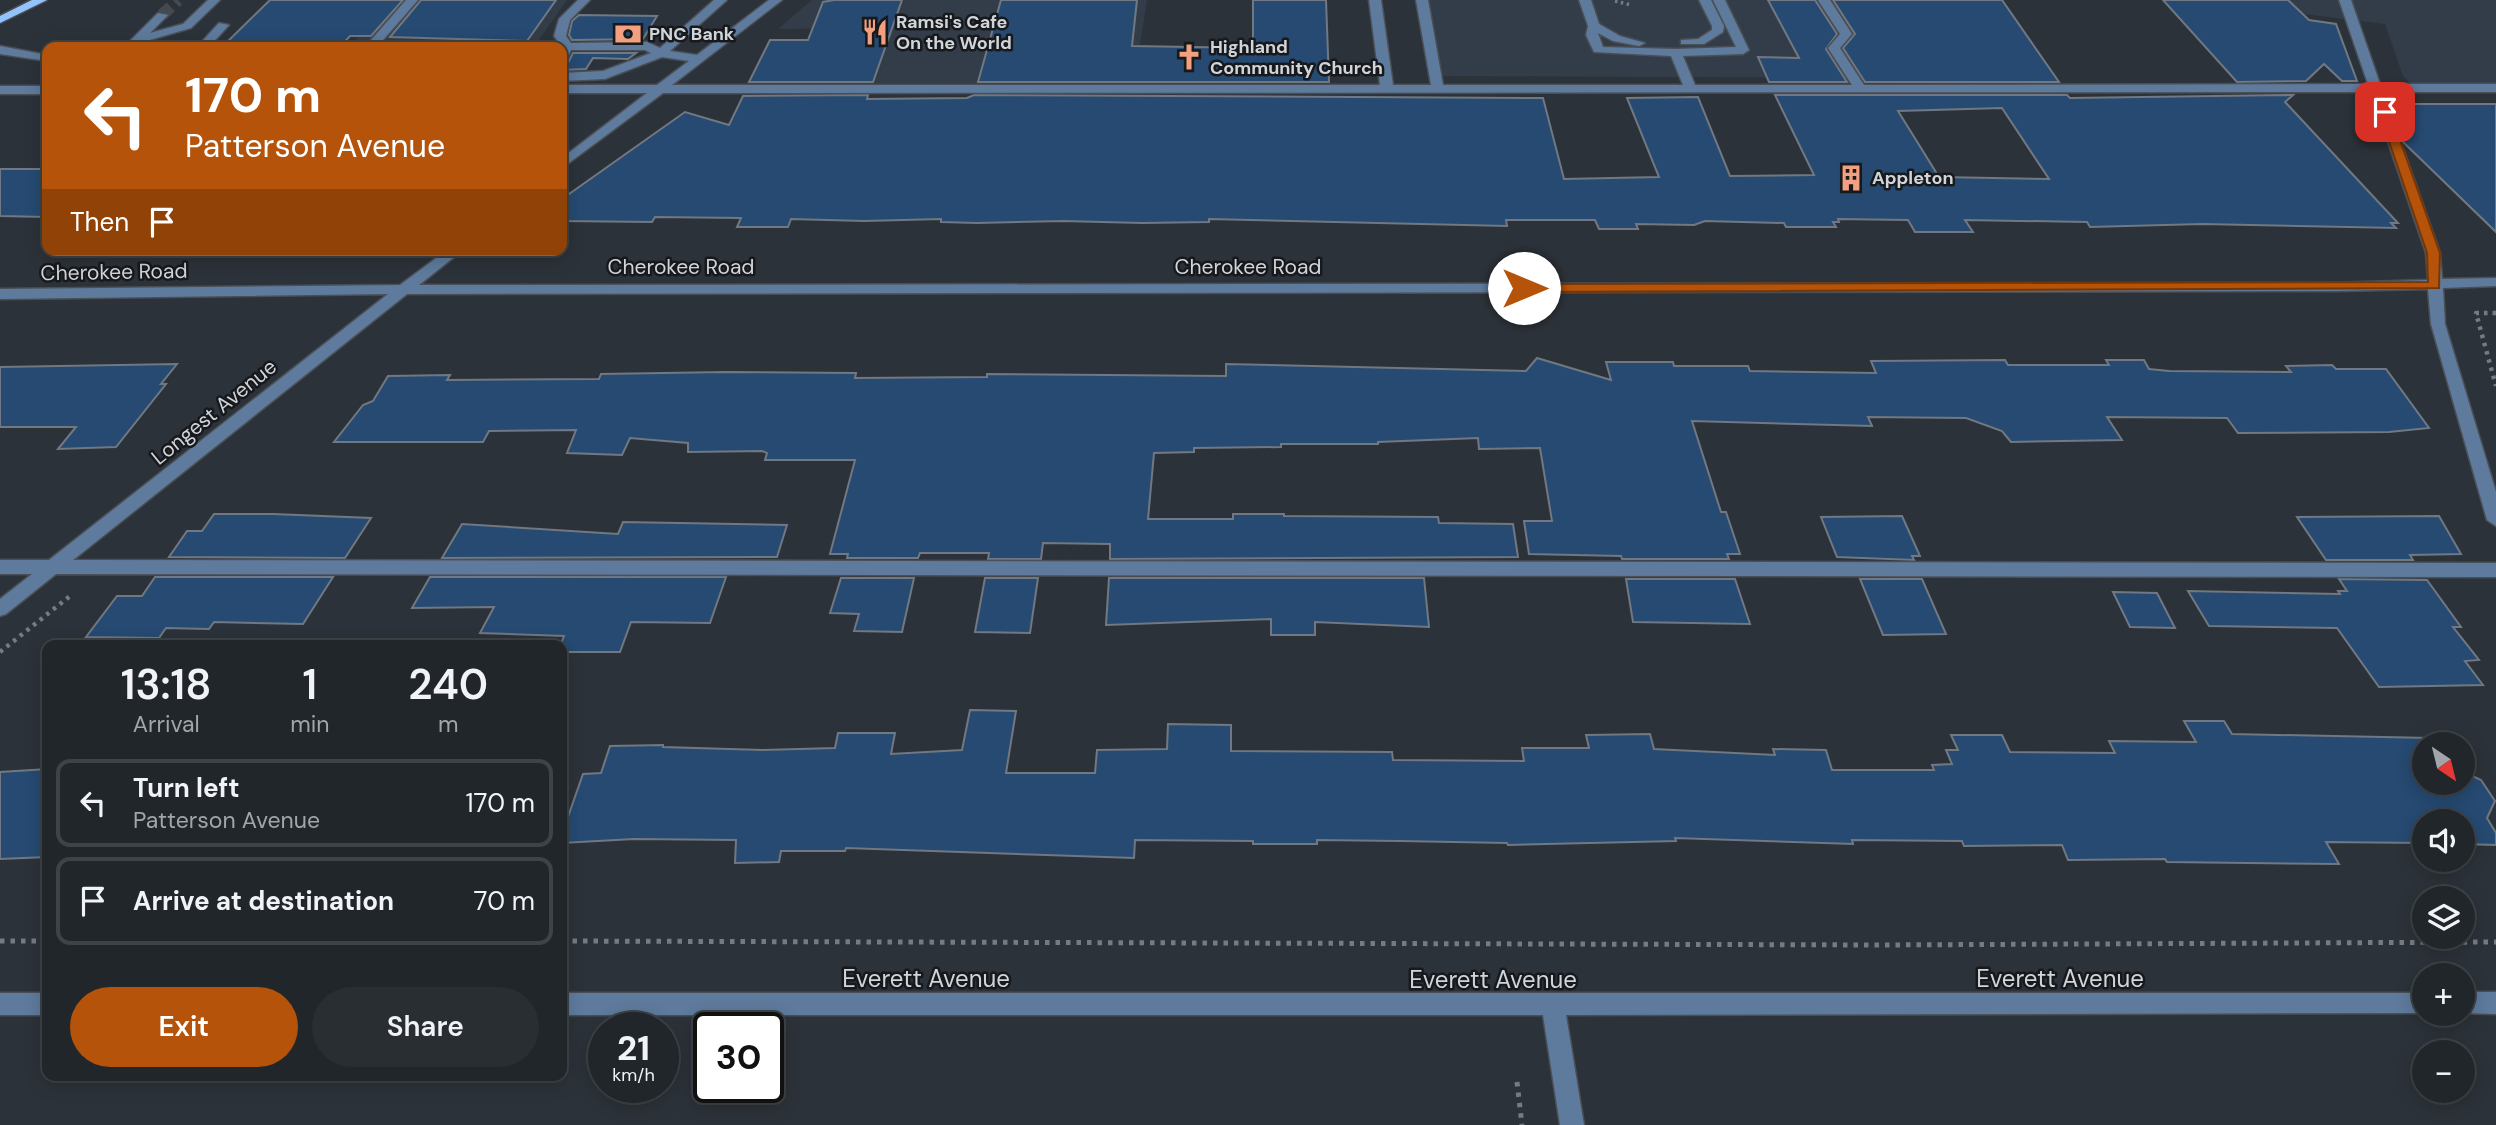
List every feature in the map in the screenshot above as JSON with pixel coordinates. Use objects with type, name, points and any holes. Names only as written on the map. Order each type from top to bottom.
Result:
[{"type":"main road","points":[[0,20],[41,0]]},
{"type":"street","points":[[139,42],[187,26],[215,0]]},
{"type":"street","points":[[375,42],[412,0]]},
{"type":"street","points":[[561,42],[560,36],[565,19],[584,0]]},
{"type":"street","points":[[567,77],[605,75],[662,53],[721,0]]},
{"type":"street","points":[[567,160],[776,0]]},
{"type":"street","points":[[1375,0],[1387,89]]},
{"type":"street","points":[[1422,0],[1438,89]]},
{"type":"street","points":[[1585,0],[1594,26],[1592,35],[1598,50],[1676,53],[1744,50],[1719,0]]},
{"type":"street","points":[[1594,26],[1617,39],[1632,43],[1700,42],[1717,32],[1718,26],[1705,0]]},
{"type":"street","points":[[1824,0],[1846,34],[1834,47],[1861,89]]},
{"type":"street","points":[[2345,0],[2433,253],[2438,324],[2496,520]]},
{"type":"street","points":[[135,42],[162,15]]},
{"type":"street","points":[[208,42],[223,25]]},
{"type":"street","points":[[567,53],[647,46],[662,53],[700,59]]},
{"type":"street","points":[[0,50],[42,57]]},
{"type":"street","points":[[1676,53],[1691,89]]},
{"type":"street","points":[[567,89],[2496,88]]},
{"type":"street","points":[[0,90],[42,90]]},
{"type":"street","name":"Longest Avenue","points":[[0,609],[448,256]]},
{"type":"street","name":"Cherokee Road","points":[[0,295],[405,289],[2435,286],[2496,282]]},
{"type":"street","points":[[0,567],[2496,570]]},
{"type":"street","name":"Everett Avenue","points":[[567,1004],[2412,1003]]},
{"type":"street","points":[[2475,1003],[2496,1003]]},
{"type":"street","points":[[0,1004],[42,1004]]},
{"type":"street","points":[[1553,1005],[1572,1125]]},
{"type":"path","points":[[1608,0],[1631,5]]},
{"type":"path","points":[[2496,313],[2476,313],[2496,386]]},
{"type":"path","points":[[0,941],[42,941]]},
{"type":"path","points":[[567,941],[1865,945],[2496,942]]},
{"type":"path","points":[[1517,1082],[1522,1125]]},
{"type":"shaded area","points":[[391,0],[567,0],[538,42],[353,42]]},
{"type":"shaded area","points":[[812,0],[1147,0],[1134,83],[872,83],[876,66],[857,28],[778,29]]},
{"type":"shaded area","points":[[1429,0],[1849,0],[1896,78],[1440,76]]},
{"type":"shaded area","points":[[2216,0],[2496,0],[2496,84],[2411,84],[2403,76],[2385,24],[2303,14],[2230,14]]},
{"type":"building","points":[[270,0],[403,0],[371,36],[350,36],[345,42],[227,42]]},
{"type":"building","points":[[421,0],[556,0],[527,41],[390,37]]},
{"type":"building","points":[[902,0],[873,82],[749,82],[770,40],[808,40],[823,2]]},
{"type":"building","points":[[1001,0],[1137,0],[1132,46],[1253,48],[1253,0],[1326,0],[1329,82],[978,82]]},
{"type":"building","points":[[1768,0],[1815,0],[1837,34],[1826,49],[1847,82],[1769,82],[1758,57],[1799,58]]},
{"type":"building","points":[[1833,0],[2002,0],[2059,82],[1865,82],[1843,48],[1855,34]]},
{"type":"building","points":[[2163,0],[2288,0],[2309,20],[2336,24],[2357,81],[2342,81],[2324,64],[2306,81],[2237,82]]},
{"type":"building","points":[[579,15],[657,16],[643,39],[572,40],[569,35],[572,21]]},
{"type":"building","points":[[573,53],[636,53],[628,59],[593,58],[586,69],[567,70]]},
{"type":"building","points":[[868,95],[867,99],[967,98],[974,95],[1543,98],[1564,179],[1659,177],[1627,98],[1698,97],[1730,176],[1814,175],[1775,95],[2067,95],[2070,98],[2293,95],[2285,102],[2398,223],[2391,223],[2396,228],[2202,224],[2090,227],[2087,222],[1965,220],[1973,232],[1915,232],[1908,220],[1838,219],[1839,222],[1833,222],[1836,227],[1786,227],[1784,223],[1705,221],[1694,225],[1636,224],[1638,229],[1599,229],[1595,220],[1506,220],[1507,226],[1209,219],[1209,222],[977,223],[941,222],[941,219],[791,219],[788,227],[737,227],[741,218],[655,217],[652,222],[567,221],[567,195],[685,112],[729,125],[743,96]],"holes":[[[2002,108],[2049,179],[1939,177],[1898,111]]]},
{"type":"building","points":[[2390,104],[2496,104],[2496,232],[2403,142]]},
{"type":"building","points":[[0,169],[42,169],[42,217],[0,216]]},
{"type":"building","points":[[1537,358],[1611,380],[1606,362],[1748,366],[1750,371],[1876,373],[1871,361],[2005,360],[2008,365],[2109,365],[2106,360],[2144,360],[2149,369],[2169,371],[2291,372],[2286,366],[2332,365],[2336,369],[2386,369],[2429,428],[2389,432],[2238,433],[2227,418],[2107,417],[2122,440],[2011,442],[2002,431],[1966,418],[1868,417],[1872,426],[1692,421],[1721,512],[1726,512],[1740,554],[1727,554],[1729,559],[1622,559],[1621,556],[1529,554],[1524,521],[1552,521],[1540,448],[1479,449],[1478,438],[1378,444],[1281,444],[1281,447],[1194,448],[1194,452],[1154,453],[1148,519],[1233,519],[1233,514],[1284,514],[1438,517],[1439,523],[1513,524],[1518,557],[1110,559],[1110,544],[1043,543],[1041,559],[988,559],[989,553],[920,553],[918,558],[847,558],[848,554],[830,554],[855,460],[765,460],[767,453],[762,451],[688,452],[688,443],[630,438],[622,455],[567,453],[576,430],[489,431],[483,442],[334,442],[363,405],[373,401],[388,376],[450,375],[447,380],[599,379],[601,374],[725,372],[856,373],[855,378],[987,377],[987,374],[1226,376],[1226,364],[1526,371]]},
{"type":"building","points":[[177,364],[161,384],[166,384],[116,447],[58,449],[76,427],[0,427],[0,367]]},
{"type":"building","points":[[214,514],[371,518],[345,558],[169,557],[187,531],[202,531]]},
{"type":"building","points":[[1902,516],[1920,556],[1912,556],[1914,560],[1837,557],[1821,517]]},
{"type":"building","points":[[2439,516],[2461,554],[2410,555],[2413,560],[2326,560],[2297,517]]},
{"type":"building","points":[[623,522],[787,525],[777,557],[442,558],[462,524],[618,534]]},
{"type":"building","points":[[155,577],[333,577],[303,624],[214,622],[209,629],[166,628],[159,638],[86,637],[117,596],[142,596]]},
{"type":"building","points":[[430,577],[726,577],[710,623],[631,622],[620,652],[567,652],[567,640],[562,640],[564,636],[480,633],[494,607],[412,608]]},
{"type":"building","points":[[841,578],[914,578],[902,632],[854,631],[859,614],[830,613]]},
{"type":"building","points":[[985,578],[1038,578],[1030,633],[975,632]]},
{"type":"building","points":[[1109,578],[1424,578],[1429,627],[1315,622],[1315,635],[1271,635],[1271,619],[1106,625]]},
{"type":"building","points":[[1626,579],[1735,579],[1750,624],[1633,622]]},
{"type":"building","points":[[1860,579],[1922,579],[1946,634],[1883,635]]},
{"type":"building","points":[[2339,579],[2427,580],[2461,627],[2453,627],[2479,660],[2465,661],[2483,685],[2379,687],[2337,628],[2209,626],[2188,591],[2340,594],[2338,591],[2347,591]]},
{"type":"building","points":[[2113,592],[2157,593],[2175,628],[2130,627]]},
{"type":"building","points":[[970,710],[1016,711],[1006,773],[1095,773],[1097,750],[1167,749],[1168,724],[1231,725],[1231,751],[1392,752],[1393,760],[1524,761],[1522,748],[1589,748],[1586,735],[1650,734],[1654,749],[1775,755],[1773,749],[1826,750],[1832,770],[1934,770],[1932,765],[1952,764],[1946,750],[1958,750],[1951,735],[2002,735],[2010,752],[2115,753],[2109,741],[2196,742],[2184,721],[2224,721],[2232,734],[2412,738],[2412,795],[2475,795],[2475,777],[2481,780],[2495,801],[2487,818],[2496,833],[2496,845],[2475,844],[2475,809],[2412,809],[2412,843],[2326,842],[2339,864],[2167,862],[2165,859],[2068,860],[2062,845],[1964,846],[1962,841],[1852,840],[1853,844],[1675,838],[1676,841],[1508,845],[1400,841],[1317,840],[1317,844],[1253,844],[1253,841],[1135,840],[1134,858],[846,848],[845,851],[781,851],[779,862],[735,863],[736,840],[634,839],[567,843],[567,820],[583,774],[601,773],[610,746],[663,745],[763,750],[835,748],[838,733],[895,733],[891,754],[962,750]]},
{"type":"building","points":[[42,769],[42,857],[0,859],[0,772]]},
{"type":"tunnel","points":[[162,15],[178,0]]},
{"type":"place","name":"Ramsi's Cafe On the World","points":[[875,32]]},
{"type":"place","name":"PNC Bank","points":[[628,34]]},
{"type":"place","name":"Highland Community Church","points":[[1189,57]]},
{"type":"place","name":"Appleton","points":[[1851,178]]},
{"type":"route","points":[[1524,288],[2435,286],[2433,253],[2385,112]]}]
